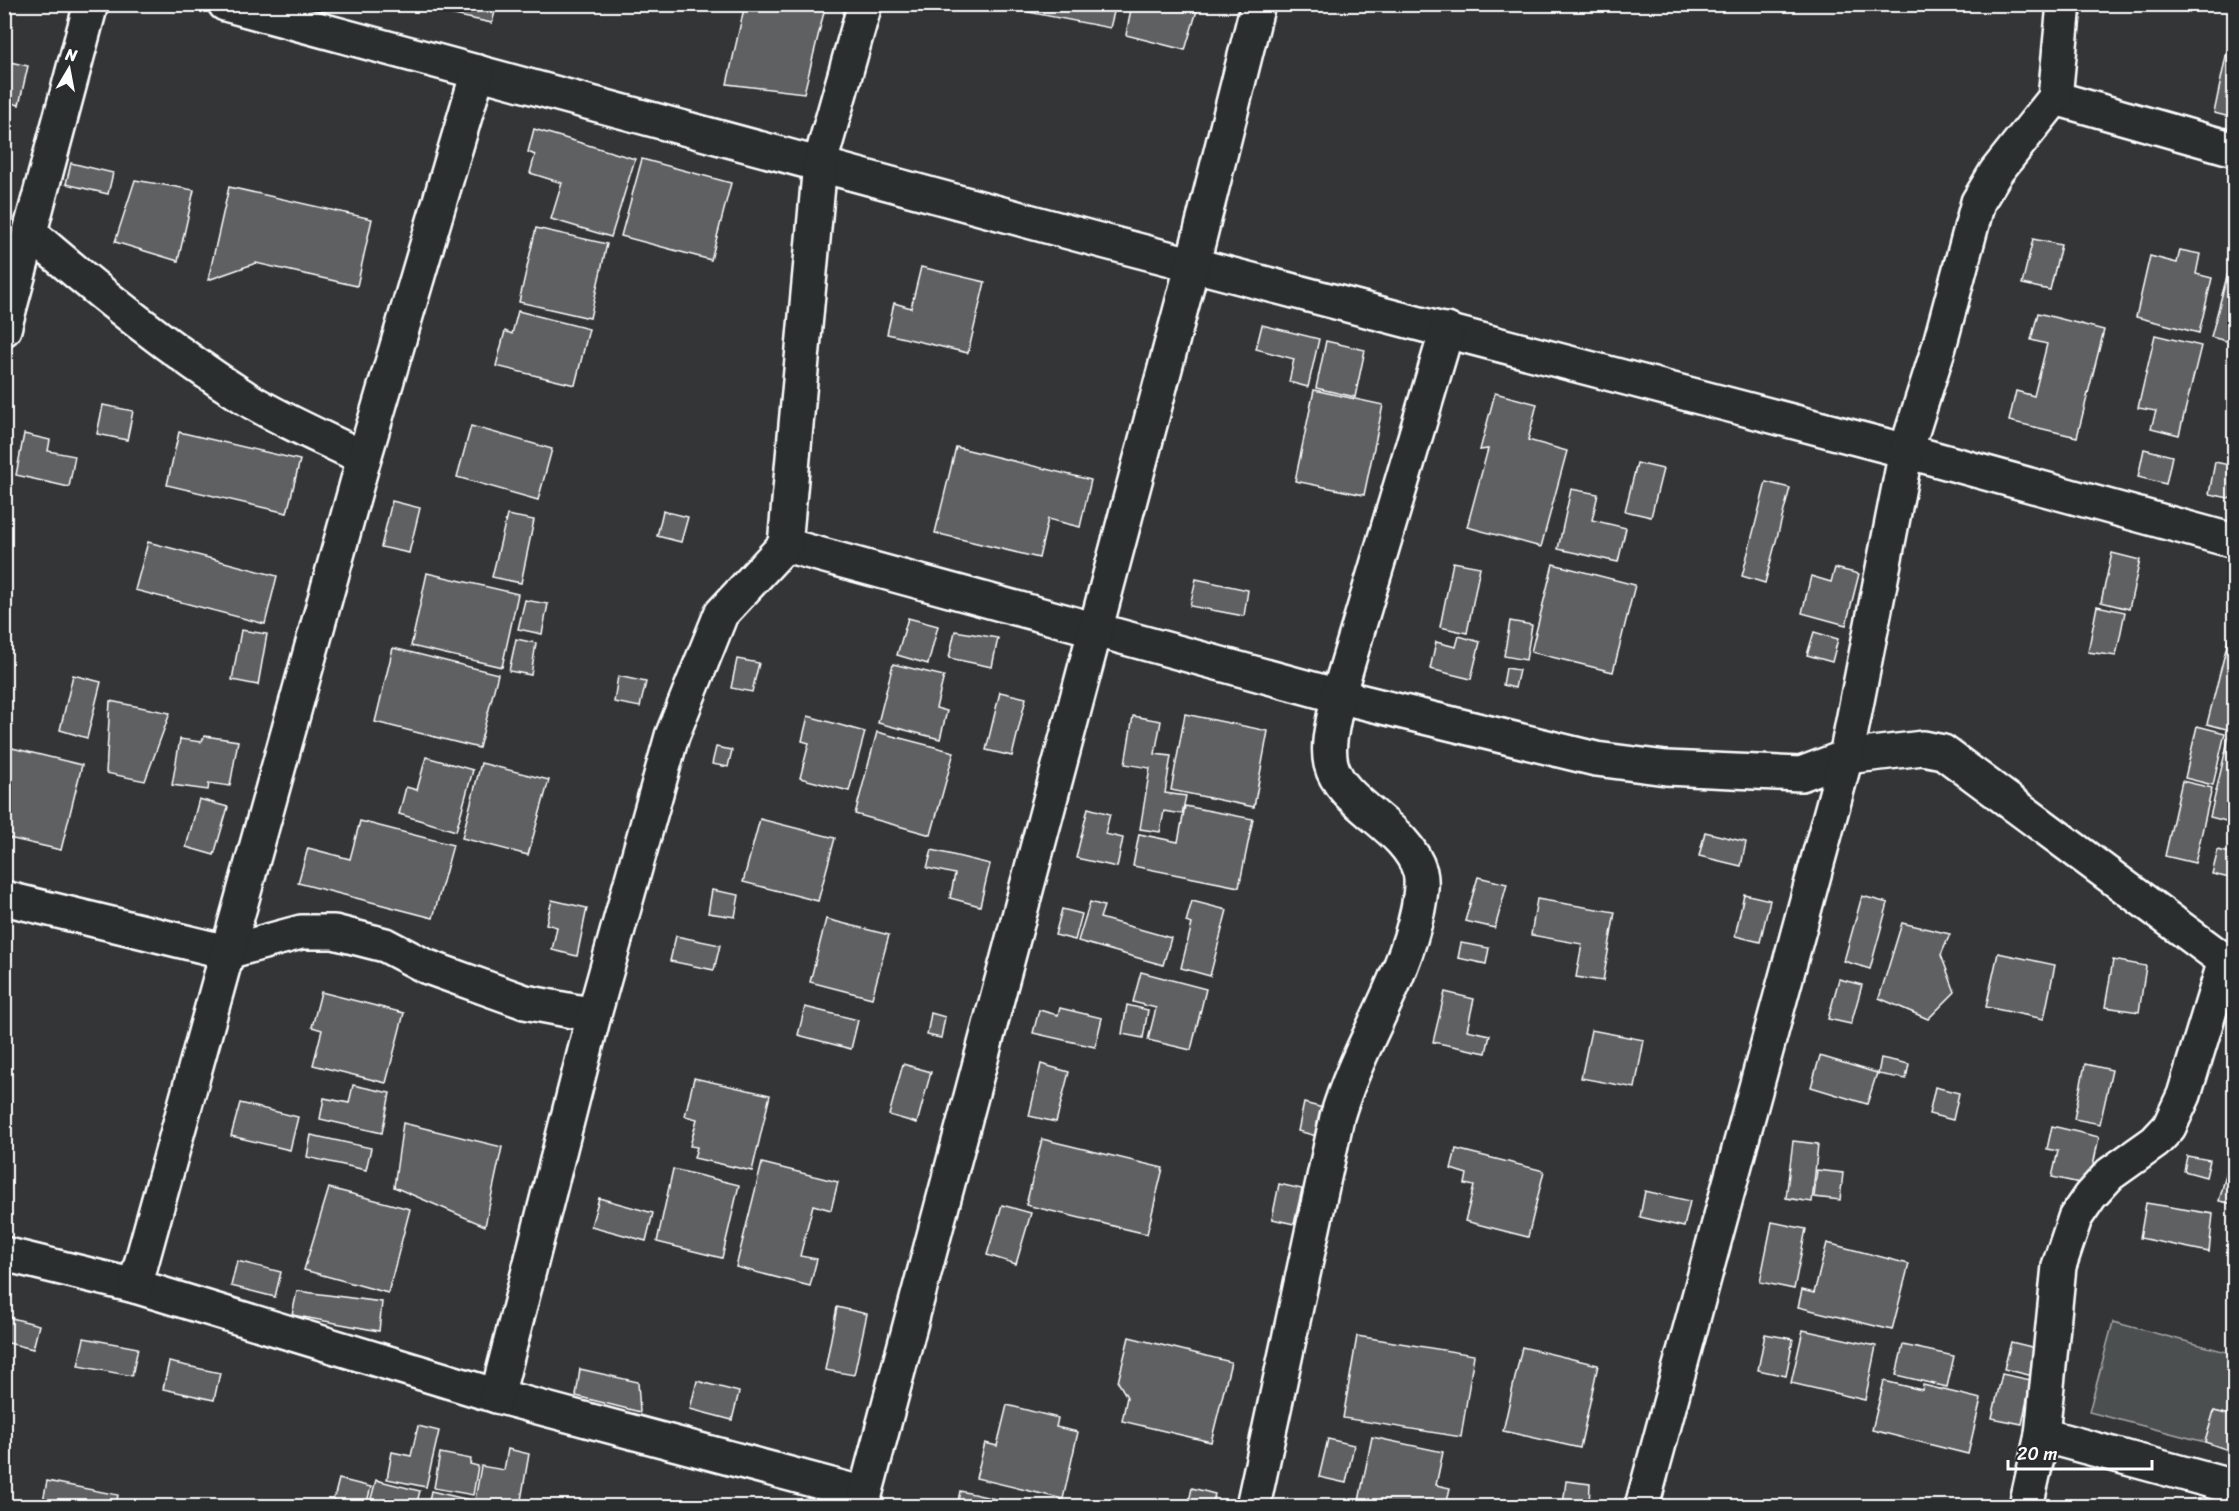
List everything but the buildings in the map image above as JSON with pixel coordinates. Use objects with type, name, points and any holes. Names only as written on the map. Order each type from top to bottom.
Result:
[{"type":"street","points":[[4,329],[92,4]]},
{"type":"street","points":[[225,4],[1091,238],[1906,451],[2235,541]]},
{"type":"street","points":[[497,1395],[594,1016],[672,736],[721,614],[785,545],[820,163],[865,4]]},
{"type":"street","points":[[4,1254],[135,1286],[497,1395],[864,1500],[1193,263],[1258,4]]},
{"type":"street","points":[[1642,1506],[1846,757],[1906,451],[1940,347],[1978,202],[1996,172],[2055,98],[2064,4]]},
{"type":"street","points":[[135,1286],[364,458],[478,72]]},
{"type":"street","points":[[2055,98],[2235,149]]},
{"type":"street","points":[[30,233],[94,288],[158,337],[251,401],[364,458]]},
{"type":"street","points":[[1252,1506],[1337,1117],[1350,1080],[1394,988],[1413,930],[1421,891],[1420,873],[1401,839],[1347,791],[1331,765],[1330,742],[1338,696],[1447,330]]},
{"type":"street","points":[[785,545],[1338,696],[1596,759],[1676,768],[1801,774],[1846,757],[1923,748],[1943,753],[2230,963],[2184,1095],[2169,1127],[2155,1142],[2110,1174],[2074,1218],[2059,1266],[2042,1435],[2026,1506]]},
{"type":"street","points":[[4,898],[227,952],[301,932],[334,932],[385,945],[425,966],[525,1002],[594,1016]]},
{"type":"street","points":[[2042,1435],[2235,1487]]},
{"type":"shaded area","points":[[2113,1322],[2234,1354],[2234,1416],[2214,1411],[2205,1442],[2089,1412]]}]
